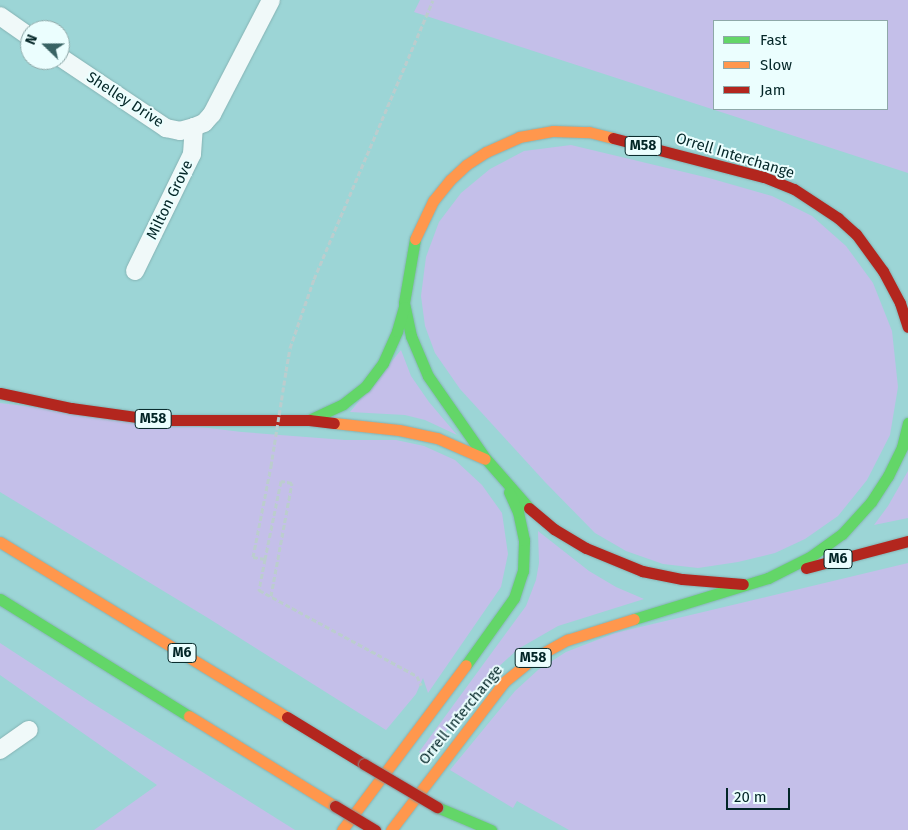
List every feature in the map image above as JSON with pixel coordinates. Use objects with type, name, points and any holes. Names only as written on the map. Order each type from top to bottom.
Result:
[{"type":"highway","name":"Orrell Interchange","points":[[743,584],[682,579],[642,571],[609,559],[554,529],[528,506],[486,459],[428,376],[411,336],[404,303],[410,259],[421,224],[442,190],[466,164],[501,143],[519,137],[553,131],[589,132],[764,177],[794,189],[817,202],[856,234],[871,253],[891,285],[908,327]]},
{"type":"highway","name":"M58","points":[[309,420],[343,404],[365,387],[383,363],[397,331],[404,303]]},
{"type":"highway","name":"M58","points":[[0,393],[71,408],[159,420],[309,420],[418,433],[457,445],[486,459]]},
{"type":"highway","name":"Orrell Interchange","points":[[391,830],[504,682],[534,658],[550,648],[584,634],[668,610],[743,584],[768,578],[810,557],[842,534],[871,502],[892,469],[902,447],[908,424]]},
{"type":"highway","name":"Orrell Interchange","points":[[342,830],[500,620],[514,598],[523,571],[524,540],[518,512],[504,481]]},
{"type":"highway","name":"M6","points":[[768,578],[908,541]]},
{"type":"highway","name":"M6","points":[[0,542],[364,764],[476,830]]},
{"type":"highway","points":[[0,599],[375,830]]},
{"type":"highway","name":"M6","points":[[437,807],[491,830]]},
{"type":"street","points":[[194,127],[204,123],[212,114],[271,0]]},
{"type":"street","points":[[0,16],[20,30]]},
{"type":"street","name":"Shelley Drive","points":[[70,64],[166,128],[180,131],[194,127]]},
{"type":"street","name":"Milton Grove","points":[[135,271],[192,154],[194,127]]},
{"type":"street","points":[[0,750],[29,730]]},
{"type":"path","points":[[265,560],[253,557],[271,466],[290,348],[314,279],[433,0]]},
{"type":"path","points":[[271,596],[292,483],[281,481],[259,590],[417,676],[423,691]]},
{"type":"shaded area","points":[[420,0],[908,0],[908,173],[715,110],[888,110],[888,20],[713,20],[713,109],[414,12]]},
{"type":"shaded area","points":[[571,145],[709,178],[772,196],[812,216],[846,246],[873,283],[892,331],[898,387],[890,435],[867,480],[838,516],[805,539],[775,553],[738,562],[698,568],[663,564],[626,551],[595,533],[545,482],[460,389],[435,353],[425,326],[421,296],[426,257],[439,222],[461,193],[490,169],[524,151]]},
{"type":"shaded area","points":[[401,350],[411,376],[429,402],[457,435],[425,420],[405,415],[350,412]]},
{"type":"shaded area","points":[[0,403],[242,432],[345,440],[396,440],[424,446],[455,460],[482,485],[502,513],[508,554],[501,587],[428,693],[423,678],[416,694],[386,730],[208,618],[0,492]]},
{"type":"shaded area","points":[[908,471],[908,518],[874,525],[888,506]]},
{"type":"shaded area","points":[[538,531],[589,571],[616,587],[644,599],[558,626],[518,649],[483,681],[427,757],[419,752],[526,606],[536,580],[539,563]]},
{"type":"shaded area","points":[[908,563],[908,830],[569,830],[517,801],[513,808],[450,770],[515,691],[538,670],[566,652],[615,633]]},
{"type":"shaded area","points":[[0,643],[295,830],[94,830],[157,785],[0,675]]},
{"type":"traffic: fast","points":[[415,239],[404,303],[411,336],[428,376],[486,459],[529,508]]},
{"type":"traffic: fast","points":[[309,420],[343,404],[365,387],[383,363],[397,331],[404,307]]},
{"type":"traffic: fast","points":[[634,619],[768,578],[810,557],[842,534],[871,502],[888,476],[902,447],[908,423]]},
{"type":"traffic: fast","points":[[466,665],[514,598],[523,571],[524,540],[518,512],[509,492]]},
{"type":"traffic: fast","points":[[0,599],[189,716]]},
{"type":"traffic: fast","points":[[437,807],[491,830]]},
{"type":"traffic: slow","points":[[415,239],[433,201],[450,180],[466,165],[486,152],[519,137],[553,131],[589,132],[613,138]]},
{"type":"traffic: slow","points":[[334,423],[399,430],[437,438],[485,459]]},
{"type":"traffic: slow","points":[[0,542],[287,717]]},
{"type":"traffic: slow","points":[[391,830],[504,682],[534,658],[567,640],[634,619]]},
{"type":"traffic: slow","points":[[342,830],[466,665]]},
{"type":"traffic: slow","points":[[189,716],[335,806]]},
{"type":"traffic: jam","points":[[613,138],[764,177],[794,189],[838,218],[856,234],[883,271],[900,303],[908,327]]},
{"type":"traffic: jam","points":[[0,393],[71,408],[159,420],[309,420],[334,423]]},
{"type":"traffic: jam","points":[[529,508],[554,529],[586,548],[642,571],[682,579],[743,584]]},
{"type":"traffic: jam","points":[[806,568],[908,541]]},
{"type":"traffic: jam","points":[[287,717],[364,764]]},
{"type":"traffic: jam","points":[[364,764],[437,807]]},
{"type":"traffic: jam","points":[[335,806],[375,830]]}]
